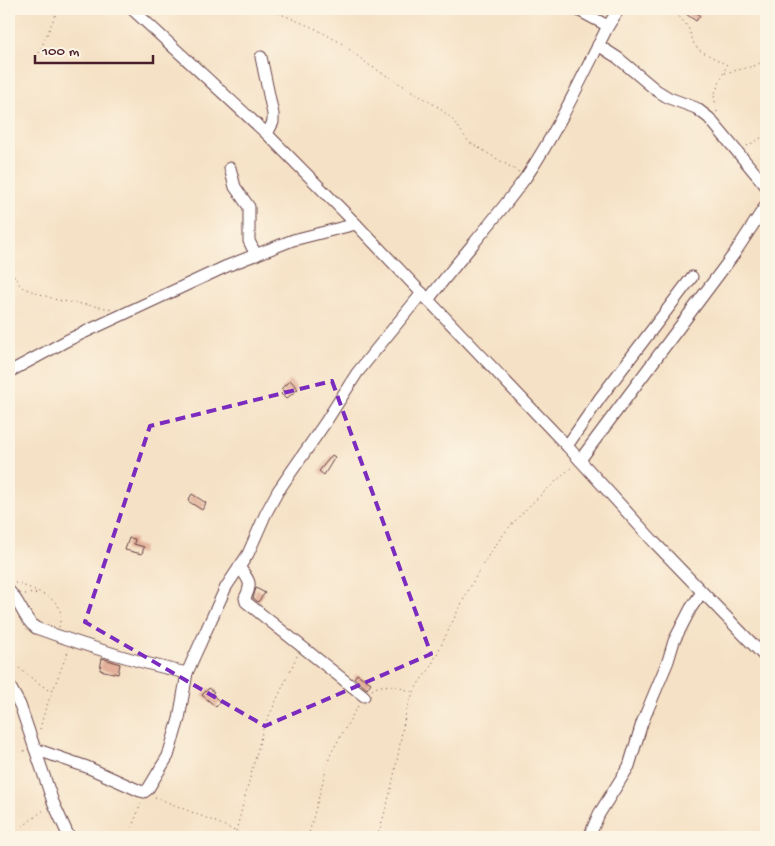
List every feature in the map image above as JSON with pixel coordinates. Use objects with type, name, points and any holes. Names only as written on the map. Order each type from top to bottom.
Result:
[{"type":"street","points":[[132,9],[267,134],[356,224],[766,658]]},
{"type":"street","points":[[576,9],[608,26]]},
{"type":"street","points":[[35,749],[87,767],[145,792],[148,789],[168,756],[179,718],[188,673],[226,587],[248,554],[278,490],[320,431],[357,373],[486,230],[526,177],[545,147],[608,26],[619,9]]},
{"type":"street","points":[[598,45],[618,58],[656,90],[669,98],[696,108],[709,118],[766,186]]},
{"type":"street","points":[[261,57],[273,114],[273,122],[267,134]]},
{"type":"street","points":[[230,168],[235,187],[249,208],[249,241],[256,255]]},
{"type":"street","points":[[580,460],[724,268],[766,206]]},
{"type":"street","points":[[9,372],[68,340],[256,255],[293,240],[356,224]]},
{"type":"street","points":[[567,446],[600,398],[692,277]]},
{"type":"street","points":[[239,567],[250,584],[250,590],[245,598],[246,602],[364,696]]},
{"type":"street","points":[[589,837],[599,814],[630,766],[644,716],[668,661],[678,632],[702,592]]},
{"type":"street","points":[[11,596],[32,625],[72,641],[188,673]]},
{"type":"street","points":[[9,685],[20,705],[53,802],[69,837]]},
{"type":"path","points":[[39,53],[58,9]]},
{"type":"path","points":[[269,9],[316,29],[341,43],[368,65],[438,107],[451,118],[469,142],[526,177]]},
{"type":"path","points":[[673,9],[688,27],[694,44],[699,50],[726,64],[727,68],[714,96],[720,123],[719,130]]},
{"type":"path","points":[[724,74],[754,66],[766,60]]},
{"type":"path","points":[[738,152],[766,135]]},
{"type":"path","points":[[9,274],[15,276],[23,288],[57,300],[103,307],[127,313]]},
{"type":"path","points":[[377,837],[385,814],[405,716],[419,682],[429,670],[470,589],[503,535],[538,498],[580,460]]},
{"type":"path","points":[[9,581],[29,587],[56,604],[60,609],[57,635]]},
{"type":"path","points":[[11,596],[41,593]]},
{"type":"path","points":[[38,734],[72,641]]},
{"type":"path","points":[[236,831],[263,729],[302,647]]},
{"type":"path","points":[[9,657],[22,671],[52,693]]},
{"type":"path","points":[[308,837],[330,755],[364,696],[375,688],[386,685],[414,692]]},
{"type":"path","points":[[9,753],[35,749]]},
{"type":"path","points":[[128,837],[145,792],[246,837]]},
{"type":"path","points":[[9,833],[22,828],[53,802]]},
{"type":"highlighted area","points":[[332,381],[431,654],[265,726],[85,622],[150,426]]},
{"type":"building","points":[[679,9],[691,9],[700,15],[696,21]]},
{"type":"building","points":[[290,380],[298,389],[286,399],[281,394],[284,391],[281,389]]},
{"type":"building","points":[[332,455],[335,457],[324,475],[319,471]]},
{"type":"building","points":[[192,494],[206,503],[202,510],[188,501]]},
{"type":"building","points":[[129,538],[135,539],[134,544],[144,547],[142,554],[125,550]]},
{"type":"building","points":[[256,588],[265,593],[258,602],[253,598]]},
{"type":"building","points":[[102,658],[120,664],[118,674],[100,670]]},
{"type":"building","points":[[357,674],[371,683],[367,689],[354,678]]},
{"type":"building","points":[[209,688],[220,702],[216,707],[202,695]]}]
